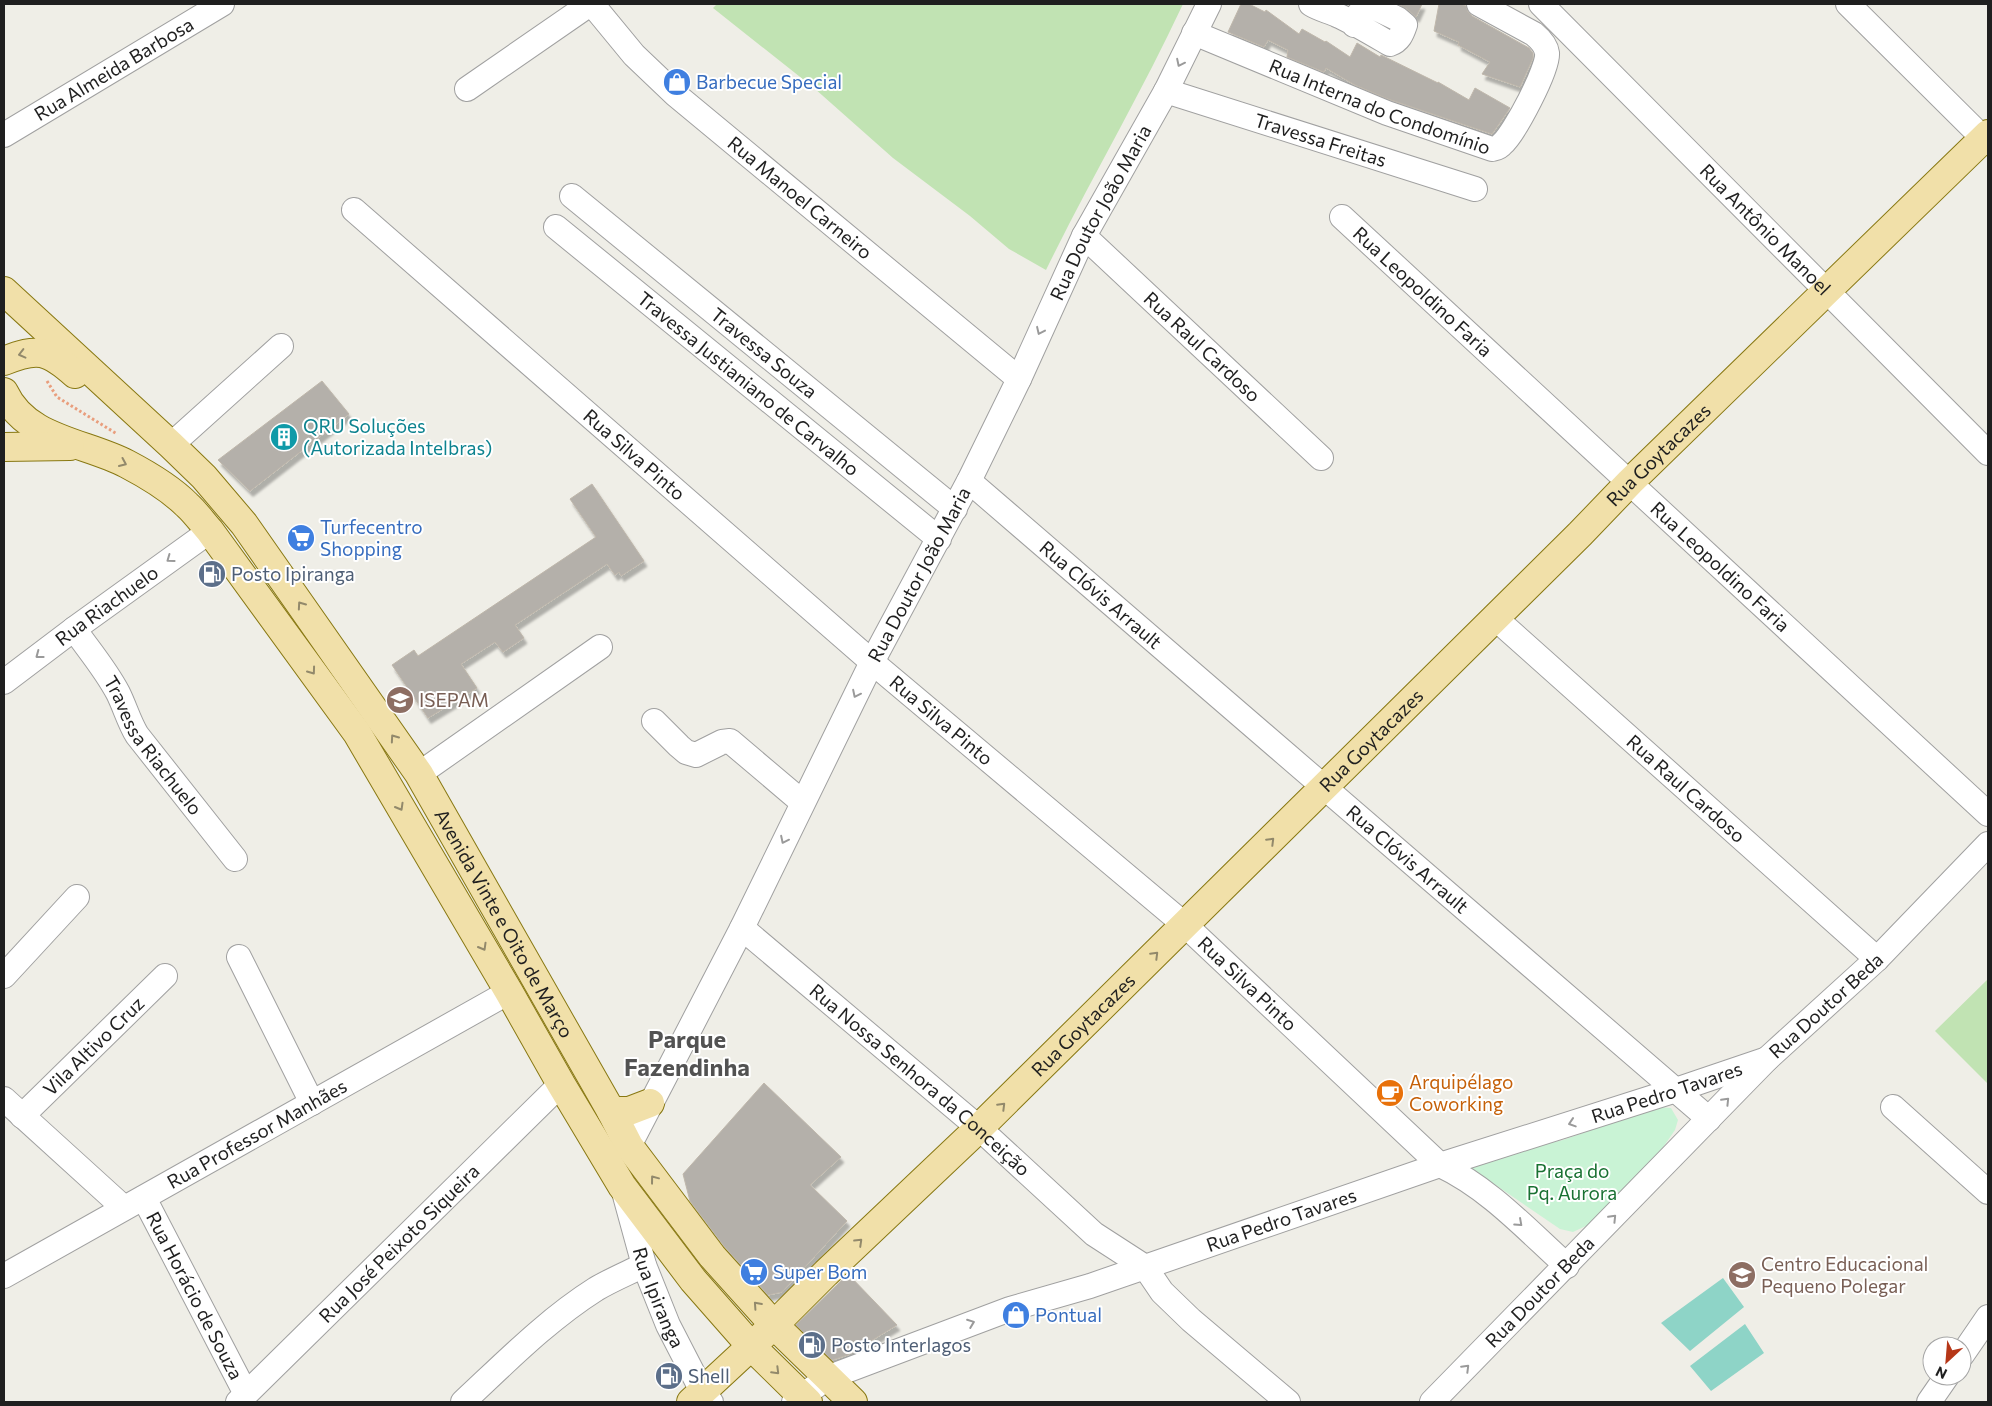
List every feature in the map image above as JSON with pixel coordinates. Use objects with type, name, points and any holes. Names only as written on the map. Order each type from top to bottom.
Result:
[{"type":"main road","name":"Rua Goytacazes","points":[[702,1399],[751,1346],[980,1128],[1580,534],[1630,482],[1987,138]]},
{"type":"main road","name":"Avenida Vinte e Oito de Março","points":[[4,291],[167,441],[204,477],[244,524],[419,774],[611,1111],[629,1146],[712,1256],[774,1325],[853,1402]]},
{"type":"main road","points":[[4,360],[29,352],[50,354],[138,432],[167,441]]},
{"type":"main road","name":"Avenida Vinte e Oito de Março","points":[[4,392],[9,404],[24,418],[48,433],[124,463],[158,481],[187,504],[210,531],[357,733],[509,992],[560,1084],[622,1186],[693,1280],[801,1400]]},
{"type":"main road","points":[[4,447],[77,446]]},
{"type":"main road","points":[[611,1111],[629,1111],[650,1103]]},
{"type":"main road","points":[[622,1186],[622,1159],[629,1146]]},
{"type":"street","name":"Rua Almeida Barbosa","points":[[4,135],[222,4]]},
{"type":"street","points":[[467,90],[591,4]]},
{"type":"street","name":"Rua Manoel Carneiro","points":[[591,4],[634,55],[676,95],[1019,379]]},
{"type":"street","name":"Rua Doutor João Maria","points":[[629,1146],[742,928],[872,662],[969,481],[1019,379],[1084,236],[1166,92],[1209,4]]},
{"type":"street","points":[[1311,4],[1354,25]]},
{"type":"street","name":"Rua Interna do Condomínio","points":[[1194,33],[1387,112],[1492,148],[1498,148],[1516,125],[1541,76],[1547,60],[1547,52],[1540,39],[1534,34],[1479,4]]},
{"type":"street","name":"Rua Antônio Manoel","points":[[1541,4],[1988,453]]},
{"type":"street","points":[[1848,4],[1987,138]]},
{"type":"street","name":"Travessa Freitas","points":[[1166,92],[1475,189]]},
{"type":"street","name":"Travessa Souza","points":[[572,196],[955,509]]},
{"type":"street","name":"Rua Silva Pinto","points":[[354,210],[872,662],[1185,925],[1440,1165],[1455,1172],[1482,1190],[1567,1266]]},
{"type":"street","name":"Rua Leopoldino Faria","points":[[1342,217],[1988,814]]},
{"type":"street","name":"Travessa Justianiano de Carvalho","points":[[556,227],[939,539]]},
{"type":"street","name":"Rua Raul Cardoso","points":[[1084,236],[1321,458]]},
{"type":"street","points":[[167,441],[282,346]]},
{"type":"street","name":"Rua Clóvis Arrault","points":[[969,481],[1709,1119]]},
{"type":"street","name":"Rua Riachuelo","points":[[4,682],[210,531]]},
{"type":"street","name":"Rua Raul Cardoso","points":[[1495,618],[1877,959]]},
{"type":"street","name":"Travessa Riachuelo","points":[[74,629],[106,673],[137,736],[234,860]]},
{"type":"street","points":[[419,774],[600,647]]},
{"type":"street","points":[[654,722],[686,752],[696,755],[722,742],[730,741],[802,802]]},
{"type":"street","name":"Rua Doutor Beda","points":[[1432,1402],[1768,1059],[1877,959],[1988,844]]},
{"type":"street","points":[[4,976],[77,897]]},
{"type":"street","name":"Rua Nossa Senhora da Conceição","points":[[742,928],[980,1128],[1094,1234],[1145,1267],[1162,1292],[1191,1320],[1288,1402]]},
{"type":"street","points":[[239,958],[312,1103]]},
{"type":"street","name":"Vila Altivo Cruz","points":[[22,1116],[166,976]]},
{"type":"street","name":"Rua Professor Manhães","points":[[4,1276],[509,992]]},
{"type":"street","name":"Rua Pedro Tavares","points":[[801,1400],[827,1378],[1010,1309],[1090,1286],[1440,1165],[1768,1059]]},
{"type":"street","name":"Rua José Peixoto Siqueira","points":[[242,1398],[560,1084]]},
{"type":"street","points":[[4,1099],[22,1116],[134,1203]]},
{"type":"street","points":[[1892,1107],[1988,1192]]},
{"type":"street","points":[[1477,1153],[1477,1176],[1482,1190]]},
{"type":"street","name":"Rua Ipiranga","points":[[622,1186],[644,1265],[668,1325],[702,1399]]},
{"type":"street","name":"Rua Horácio de Souza","points":[[134,1203],[242,1398]]},
{"type":"street","name":"Rua Nossa Senhora da Conceição","points":[[1090,1286],[1101,1267],[1102,1252],[1094,1234]]},
{"type":"street","points":[[463,1402],[528,1342],[564,1312],[596,1289],[644,1265]]},
{"type":"street","points":[[1972,1340],[1988,1317]]},
{"type":"street","points":[[1929,1402],[1940,1386]]},
{"type":"green space","points":[[717,4],[1183,4],[1046,270],[1009,249],[970,216],[893,158],[814,88],[713,8]]},
{"type":"green space","points":[[1988,979],[1988,1084],[1935,1031]]},
{"type":"green space","name":"Praça do Pq. Aurora","points":[[1657,1107],[1671,1108],[1678,1120],[1675,1130],[1657,1156],[1607,1210],[1588,1225],[1573,1232],[1560,1229],[1475,1171],[1461,1164],[1563,1140]]},
{"type":"shaded area","points":[[1723,1278],[1744,1307],[1690,1351],[1661,1323]]},
{"type":"shaded area","points":[[1745,1324],[1764,1353],[1711,1391],[1690,1366]]},
{"type":"building","points":[[1241,4],[1249,4],[1265,12],[1266,10],[1299,34],[1302,29],[1326,41],[1350,57],[1357,43],[1380,57],[1381,55],[1438,82],[1469,100],[1475,88],[1510,108],[1492,134],[1388,99],[1355,85],[1326,68],[1324,72],[1287,57],[1288,50],[1268,40],[1264,47],[1228,32]]},
{"type":"building","points":[[1398,4],[1422,4],[1416,17]]},
{"type":"building","points":[[1439,4],[1461,4],[1466,6],[1472,16],[1529,48],[1533,53],[1533,58],[1520,87],[1482,74],[1490,62],[1458,45],[1459,42],[1434,31]]},
{"type":"building","name":"QRU Soluções (Autorizada Intelbras)","points":[[322,381],[349,414],[250,491],[218,460]]},
{"type":"building","points":[[592,484],[644,561],[621,576],[619,572],[615,575],[607,564],[515,625],[524,638],[503,652],[495,642],[461,664],[477,688],[428,718],[392,665],[414,650],[418,656],[596,537],[570,499]]},
{"type":"building","points":[[764,1083],[841,1157],[810,1185],[847,1221],[782,1292],[768,1295],[724,1246],[690,1201],[683,1174]]},
{"type":"building","points":[[848,1274],[897,1325],[848,1355],[832,1360],[796,1325]]},
{"type":"place","name":"Barbecue Special","points":[[677,82]]},
{"type":"place","name":"QRU Soluções (Autorizada Intelbras)","points":[[284,437]]},
{"type":"place","name":"Turfecentro Shopping","points":[[301,538]]},
{"type":"place","name":"Posto Ipiranga","points":[[212,574]]},
{"type":"place","name":"ISEPAM","points":[[400,700]]},
{"type":"place","name":"Arquipélago Coworking","points":[[1390,1093]]},
{"type":"place","name":"Super Bom","points":[[754,1272]]},
{"type":"place","name":"Centro Educacional Pequeno Polegar","points":[[1742,1275]]},
{"type":"place","name":"Pontual","points":[[1016,1315]]},
{"type":"place","name":"Posto Interlagos","points":[[812,1345]]},
{"type":"place","name":"Shell","points":[[669,1376]]},
{"type":"district","name":"Parque Fazendinha","points":[[687,1054]]}]
